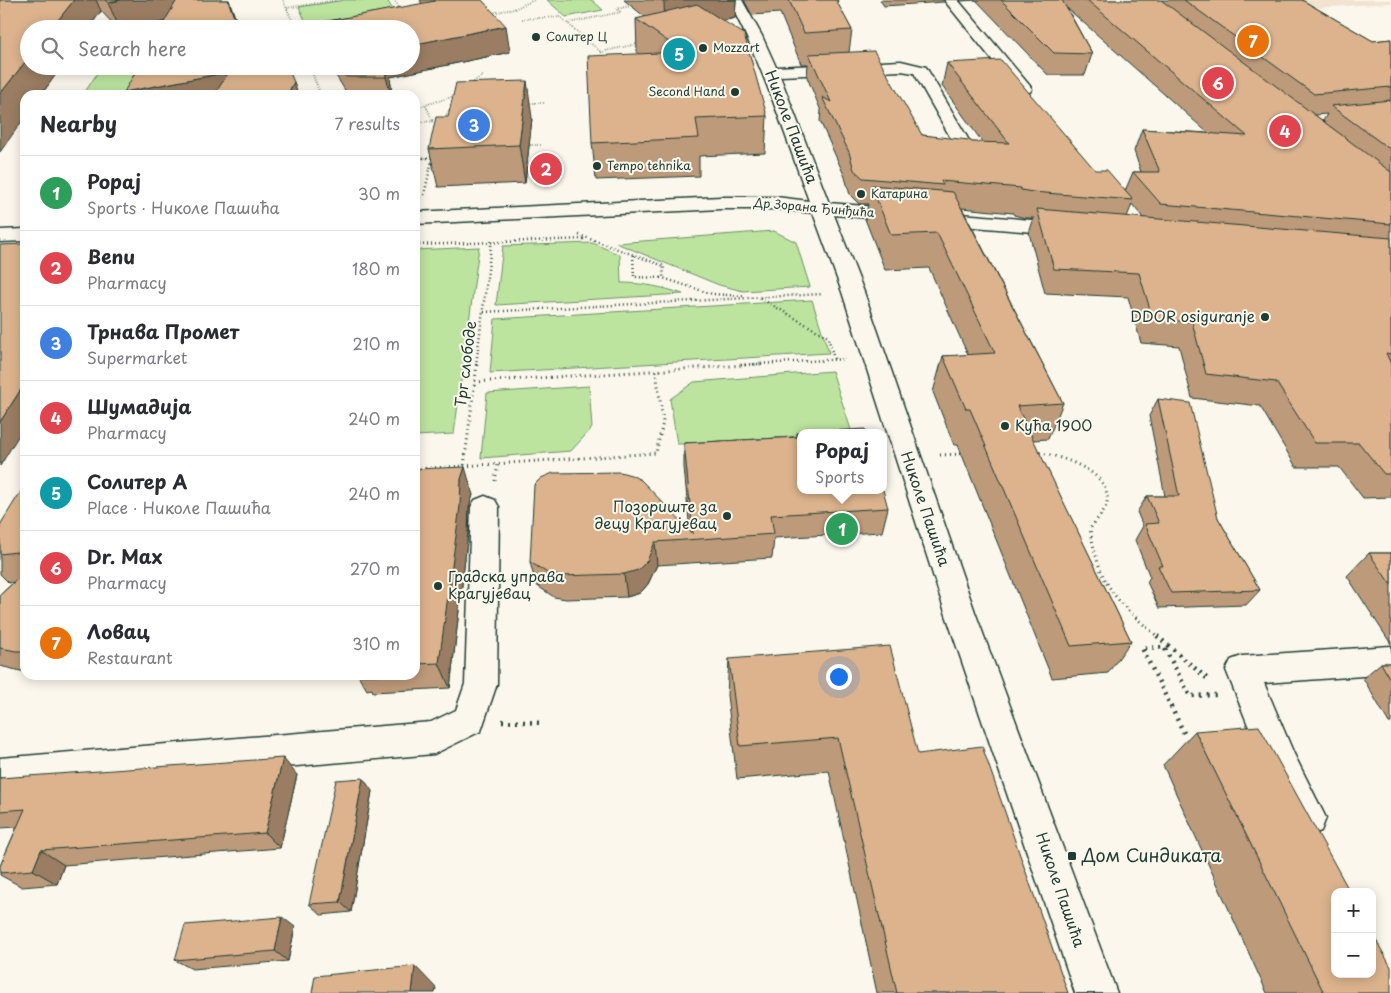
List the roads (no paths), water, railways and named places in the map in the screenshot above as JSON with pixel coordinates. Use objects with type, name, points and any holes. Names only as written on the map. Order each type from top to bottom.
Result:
[{"type":"street","name":"Николе Пашића","points":[[735,0],[755,36],[770,72],[853,292],[876,356],[907,456],[1096,993]]},
{"type":"street","points":[[951,0],[1032,98]]},
{"type":"street","points":[[770,72],[901,66],[920,70],[972,161]]},
{"type":"street","name":"Др Зорана Ђинђића","points":[[420,218],[721,203],[776,203],[820,206],[860,212],[1086,230]]},
{"type":"street","points":[[0,236],[20,235]]},
{"type":"street","points":[[0,775],[434,738],[469,720],[481,684],[485,507]]},
{"type":"street","points":[[1320,841],[1281,765],[1242,670],[1391,660]]},
{"type":"place","name":"Солитер Ц","points":[[536,37]]},
{"type":"place","name":"Ловац","points":[[1253,41]]},
{"type":"place","name":"Mozzart","points":[[703,48]]},
{"type":"place","name":"Солитер А","points":[[679,54]]},
{"type":"place","name":"Dr. Max","points":[[1218,83]]},
{"type":"place","name":"Second Hand","points":[[735,92]]},
{"type":"place","name":"Трнава Промет","points":[[474,125]]},
{"type":"place","name":"Шумадија","points":[[1285,131]]},
{"type":"place","name":"Tempo tehnika","points":[[597,166]]},
{"type":"place","name":"Benu","points":[[546,169]]},
{"type":"place","name":"Катарина","points":[[861,194]]},
{"type":"place","name":"DDOR osiguranje","points":[[1265,317]]},
{"type":"place","name":"Кућа 1900","points":[[1005,426]]},
{"type":"place","name":"Позориште за децу Крагујевац","points":[[727,516]]},
{"type":"place","name":"Popaj","points":[[842,529]]},
{"type":"place","name":"Градска управа Крагујевац","points":[[438,586]]},
{"type":"place","name":"Дом Синдиката","points":[[1072,856]]}]
